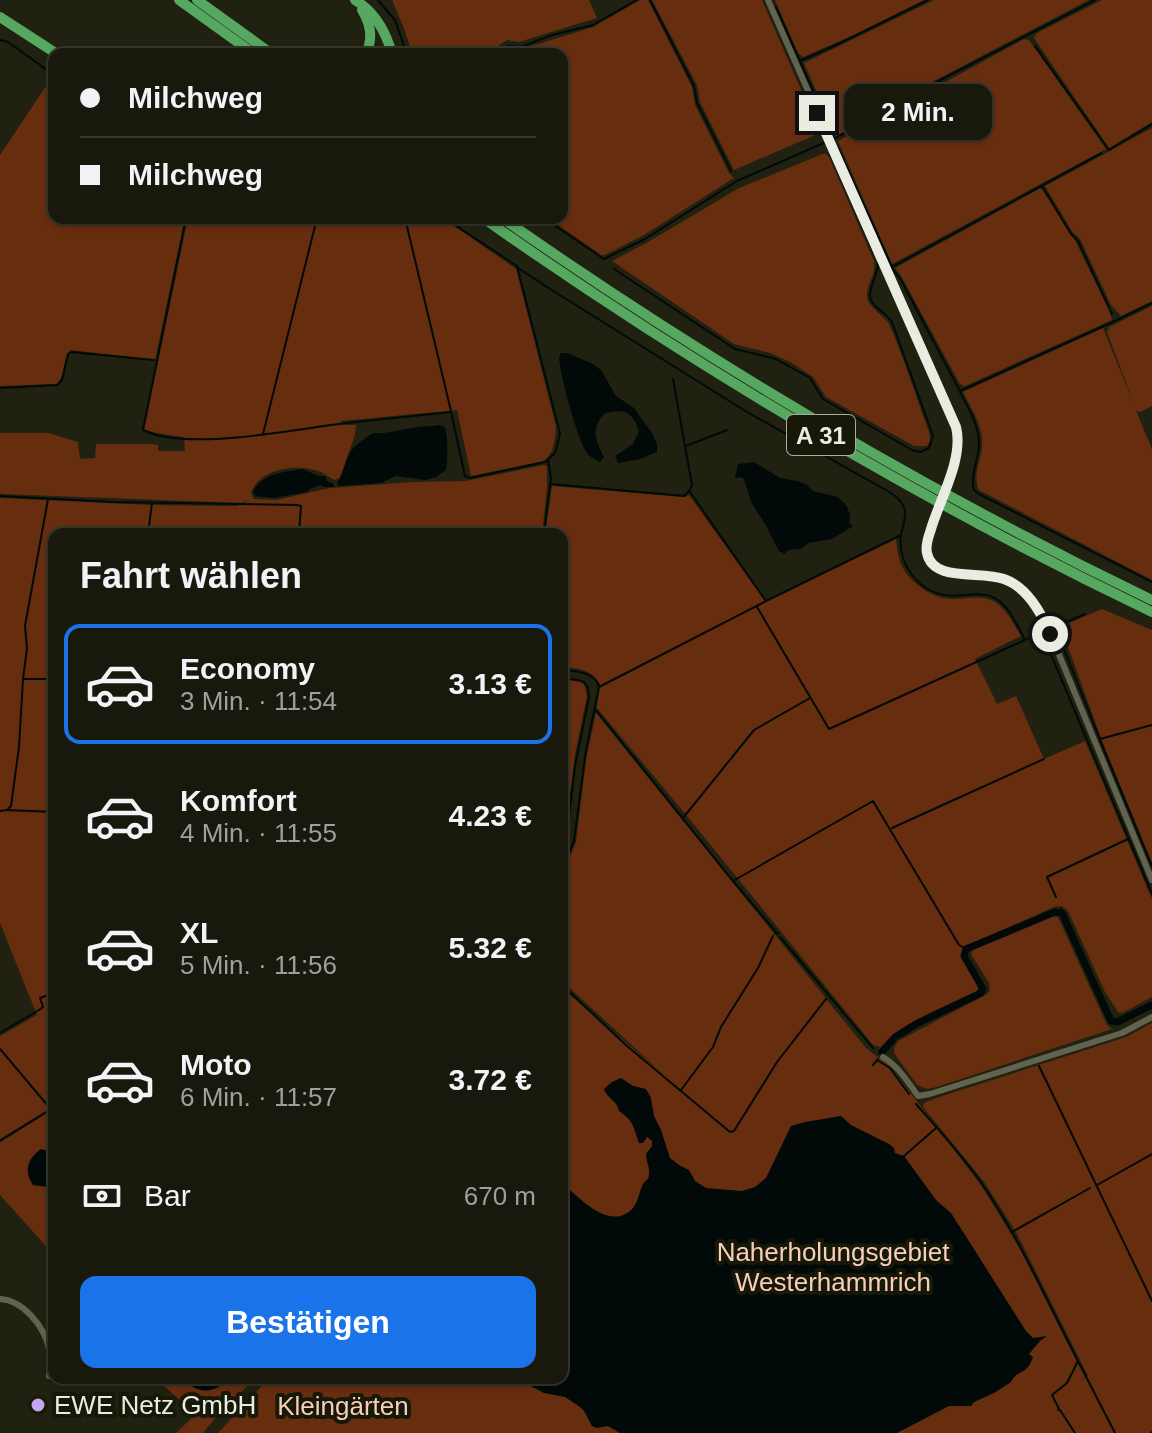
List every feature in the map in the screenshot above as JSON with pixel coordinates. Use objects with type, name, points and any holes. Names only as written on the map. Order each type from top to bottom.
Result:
[{"type":"highway","points":[[179,0],[246,48]]},
{"type":"highway","points":[[197,0],[264,48]]},
{"type":"highway","points":[[354,0],[370,26],[368,48]]},
{"type":"highway","points":[[354,0],[363,5],[379,23],[390,48]]},
{"type":"highway","points":[[2,21],[48,49]]},
{"type":"highway","points":[[254,41],[272,48]]},
{"type":"highway","name":"A 31","points":[[492,224],[652,332],[790,417],[925,494],[1152,612]]},
{"type":"highway","name":"A 31","points":[[511,224],[609,291],[795,407],[948,495],[1152,600]]},
{"type":"street","points":[[768,0],[956,427],[958,446],[926,544],[927,554],[931,563],[948,573],[1007,579],[1024,591],[1037,606],[1152,880]]},
{"type":"street","points":[[883,1057],[900,1070],[918,1096],[1122,1033],[1152,1017]]},
{"type":"street","points":[[0,1299],[9,1299],[22,1307],[41,1328],[48,1345]]},
{"type":"green space","points":[[392,0],[589,0],[597,18],[519,42],[507,40],[495,48],[410,48]]},
{"type":"green space","points":[[640,0],[648,0],[692,87],[695,105],[734,178],[644,235],[605,255],[557,224],[568,224],[568,48],[525,48],[593,27]]},
{"type":"green space","points":[[652,0],[762,0],[820,133],[734,170],[700,102],[697,85]]},
{"type":"green space","points":[[775,0],[924,0],[803,57],[798,53]]},
{"type":"green space","points":[[934,0],[1089,0],[909,94],[836,136],[804,63]]},
{"type":"green space","points":[[1102,0],[1152,0],[1152,122],[1109,148],[1034,38],[1037,33]]},
{"type":"green space","points":[[1024,39],[1029,40],[1106,149],[892,264],[838,141]]},
{"type":"green space","points":[[48,83],[48,224],[184,224],[155,360],[71,350],[57,384],[0,386],[0,155]]},
{"type":"green space","points":[[1152,128],[1152,301],[1121,316],[1111,305],[1080,239],[1045,186]]},
{"type":"green space","points":[[825,153],[874,261],[867,297],[888,322],[895,339],[929,432],[927,446],[914,446],[826,397],[813,377],[792,363],[770,353],[734,344],[612,261],[739,188]]},
{"type":"green space","points":[[1042,189],[1076,242],[1112,320],[965,386],[960,384],[895,268]]},
{"type":"green space","points":[[187,224],[452,224],[516,269],[556,426],[552,449],[544,461],[471,476],[457,410],[341,421],[341,425],[356,425],[340,478],[334,480],[309,469],[289,468],[261,478],[251,493],[254,499],[276,500],[330,488],[465,481],[544,465],[547,466],[547,488],[543,528],[48,528],[48,1109],[0,1139],[0,1036],[37,1015],[0,923],[0,498],[237,506],[250,500],[241,503],[0,494],[0,433],[48,433],[78,442],[80,459],[95,458],[96,444],[153,444],[158,445],[158,451],[185,451],[184,437],[144,429]]},
{"type":"green space","points":[[1152,306],[1152,406],[1136,411],[1152,449],[1152,580],[979,490],[976,477],[982,439],[963,392],[1103,328],[1135,407],[1107,332],[1109,327]]},
{"type":"green space","points":[[552,486],[689,495],[765,601],[896,539],[902,566],[919,586],[943,598],[994,601],[1021,636],[975,659],[997,704],[1016,696],[1044,759],[1085,741],[1152,899],[1152,997],[1122,1013],[1118,1012],[1105,992],[1068,911],[1062,906],[1054,907],[965,947],[962,957],[979,985],[977,991],[901,1029],[881,1047],[873,1045],[597,708],[600,684],[593,675],[568,667],[568,528],[546,528]]},
{"type":"green space","points":[[1102,609],[1152,630],[1152,863],[1102,741],[1063,633],[1067,624]]},
{"type":"green space","points":[[568,679],[584,684],[587,696],[575,754],[568,814]]},
{"type":"green space","name":"Kleingärten","points":[[596,713],[825,997],[825,1001],[866,1048],[890,1066],[981,1185],[1019,1247],[1085,1377],[1081,1381],[1088,1376],[1017,1234],[985,1183],[923,1107],[924,1103],[939,1097],[1126,1037],[1152,1023],[1152,1433],[218,1433],[263,1384],[568,1384],[568,993],[662,1073],[568,987],[568,861],[576,842],[586,760]]},
{"type":"green space","points":[[1053,916],[1058,917],[1107,1025],[1112,1029],[937,1087],[927,1089],[917,1085],[894,1053],[898,1041],[987,994],[989,983],[971,954],[973,950]]},
{"type":"green space","points":[[48,1112],[48,1248],[0,1195],[0,1142]]},
{"type":"green space","points":[[162,1384],[250,1384],[203,1433],[176,1433],[196,1414]]},
{"type":"shaded area","points":[[561,353],[591,363],[601,370],[616,396],[634,408],[652,433],[657,452],[618,463],[615,456],[633,444],[639,431],[630,415],[617,411],[605,413],[597,424],[596,439],[604,457],[600,462],[588,454],[565,391],[559,357]]},
{"type":"shaded area","points":[[438,425],[445,427],[447,454],[446,470],[436,477],[425,480],[396,476],[381,483],[338,486],[351,451],[373,433]]},
{"type":"shaded area","points":[[754,462],[780,478],[797,481],[813,491],[838,497],[847,506],[849,523],[853,526],[832,539],[808,543],[785,554],[779,551],[752,504],[744,479],[735,478],[738,464]]},
{"type":"shaded area","points":[[303,469],[325,476],[334,487],[321,485],[307,492],[273,498],[255,496],[253,491],[257,485],[268,477]]},
{"type":"shaded area","name":"Naherholungsgebiet Westerhammrich","points":[[621,1078],[633,1086],[646,1089],[670,1158],[689,1170],[695,1181],[706,1188],[742,1191],[755,1187],[766,1178],[791,1126],[805,1122],[841,1116],[851,1125],[889,1144],[895,1153],[904,1156],[936,1200],[951,1213],[1026,1331],[1033,1338],[1047,1336],[1029,1354],[1033,1357],[1028,1367],[1011,1382],[971,1406],[949,1406],[897,1433],[620,1433],[608,1426],[592,1426],[584,1411],[565,1397],[544,1393],[527,1384],[568,1384],[568,1188],[595,1210],[615,1217],[633,1208],[648,1177],[646,1154],[652,1141],[647,1137],[639,1143],[631,1122],[604,1089]]},
{"type":"shaded area","points":[[41,1149],[48,1151],[48,1187],[33,1185],[28,1175],[33,1156]]},
{"type":"shaded area","points":[[188,1384],[222,1384],[212,1390]]},
{"type":"waterway","points":[[378,0],[395,20],[405,48]]},
{"type":"waterway","points":[[504,48],[521,47],[552,35],[593,25],[637,0]]},
{"type":"waterway","points":[[650,0],[694,86],[697,103],[731,171]]},
{"type":"waterway","points":[[800,61],[928,0]]},
{"type":"waterway","points":[[833,135],[834,139],[1095,0]]},
{"type":"waterway","points":[[776,7],[830,129]]},
{"type":"waterway","points":[[0,40],[8,42],[48,71]]},
{"type":"waterway","points":[[1035,46],[1109,150],[1152,124]]},
{"type":"waterway","points":[[553,224],[604,259],[645,239],[737,181],[826,142]]},
{"type":"waterway","points":[[838,148],[892,267],[1102,153]]},
{"type":"waterway","points":[[830,152],[874,253]]},
{"type":"waterway","points":[[1042,186],[1078,241],[1112,314]]},
{"type":"waterway","points":[[185,224],[143,430],[162,436],[213,439],[451,412],[465,476],[470,478],[545,462],[555,453],[560,434],[517,266],[453,224]]},
{"type":"waterway","points":[[263,434],[316,224]]},
{"type":"waterway","points":[[406,224],[451,411]]},
{"type":"waterway","points":[[614,269],[735,349],[776,359],[810,378],[823,399],[920,452],[929,448],[933,436],[892,322],[870,298],[878,262]]},
{"type":"waterway","points":[[518,268],[747,412],[891,493],[905,511],[901,535],[599,687]]},
{"type":"waterway","points":[[892,268],[960,391],[1152,303]]},
{"type":"waterway","points":[[0,388],[57,385],[62,380],[71,352],[154,360]]},
{"type":"waterway","points":[[550,484],[684,496],[692,485],[673,379]]},
{"type":"waterway","points":[[960,392],[978,432],[974,490],[1152,582]]},
{"type":"waterway","points":[[686,446],[727,430]]},
{"type":"waterway","points":[[545,528],[551,478],[548,460]]},
{"type":"waterway","points":[[690,492],[766,601]]},
{"type":"waterway","points":[[0,496],[112,502],[297,505],[301,506],[299,528]]},
{"type":"waterway","points":[[23,679],[27,648],[25,626],[48,499]]},
{"type":"waterway","points":[[149,528],[152,503]]},
{"type":"waterway","points":[[757,607],[829,729],[1025,640],[1011,614],[996,599],[979,594],[945,595],[918,582],[902,556],[901,535]]},
{"type":"waterway","points":[[1085,614],[1055,627],[1100,739],[1152,725]]},
{"type":"waterway","points":[[1027,639],[1042,633],[1152,894]]},
{"type":"waterway","points":[[568,670],[589,675],[599,687],[586,750],[574,841],[568,856]]},
{"type":"waterway","points":[[0,811],[11,806],[19,747],[23,679],[48,679]]},
{"type":"waterway","points":[[568,679],[585,683],[589,697],[575,766],[568,824]]},
{"type":"waterway","points":[[683,818],[754,730],[810,698]]},
{"type":"waterway","points":[[596,710],[732,880]]},
{"type":"waterway","points":[[1100,740],[1152,866]]},
{"type":"waterway","points":[[892,828],[1044,759]]},
{"type":"waterway","points":[[776,932],[733,881],[873,801],[959,945],[966,949]]},
{"type":"waterway","points":[[7,810],[48,812]]},
{"type":"waterway","points":[[1056,897],[1047,877],[1128,839]]},
{"type":"waterway","points":[[1061,909],[1062,913]]},
{"type":"waterway","points":[[882,1052],[895,1037],[916,1024],[981,993],[983,989],[964,956],[966,949],[1055,912],[1062,913],[1111,1021],[1117,1022],[1152,1005]]},
{"type":"waterway","points":[[775,933],[778,934]]},
{"type":"waterway","points":[[681,1090],[713,1047],[721,1027],[758,968],[773,936]]},
{"type":"waterway","points":[[780,937],[873,1048]]},
{"type":"waterway","points":[[568,991],[627,1046],[730,1132],[734,1131],[777,1062],[826,999]]},
{"type":"waterway","points":[[0,1033],[43,1007],[40,998],[48,995]]},
{"type":"waterway","points":[[0,1049],[48,1106]]},
{"type":"waterway","points":[[873,1065],[878,1059]]},
{"type":"waterway","points":[[877,1060],[890,1068],[909,1094]]},
{"type":"waterway","points":[[1039,1066],[1152,1301]]},
{"type":"waterway","points":[[916,1104],[965,1161],[994,1202],[1078,1361],[1067,1383],[1052,1395],[1058,1410]]},
{"type":"waterway","points":[[0,1141],[48,1111]]},
{"type":"waterway","points":[[904,1156],[936,1128]]},
{"type":"waterway","points":[[1097,1185],[1152,1154]]},
{"type":"waterway","points":[[1012,1232],[1090,1188]]},
{"type":"waterway","points":[[1079,1363],[1115,1433]]},
{"type":"waterway","points":[[1060,1410],[1075,1433]]},
{"type":"place","name":"EWE Netz GmbH","points":[[38,1405]]},
{"type":"route","points":[[817,113],[956,427],[958,446],[955,459],[926,544],[931,563],[948,573],[1007,579],[1024,591],[1037,606],[1050,634]]}]
